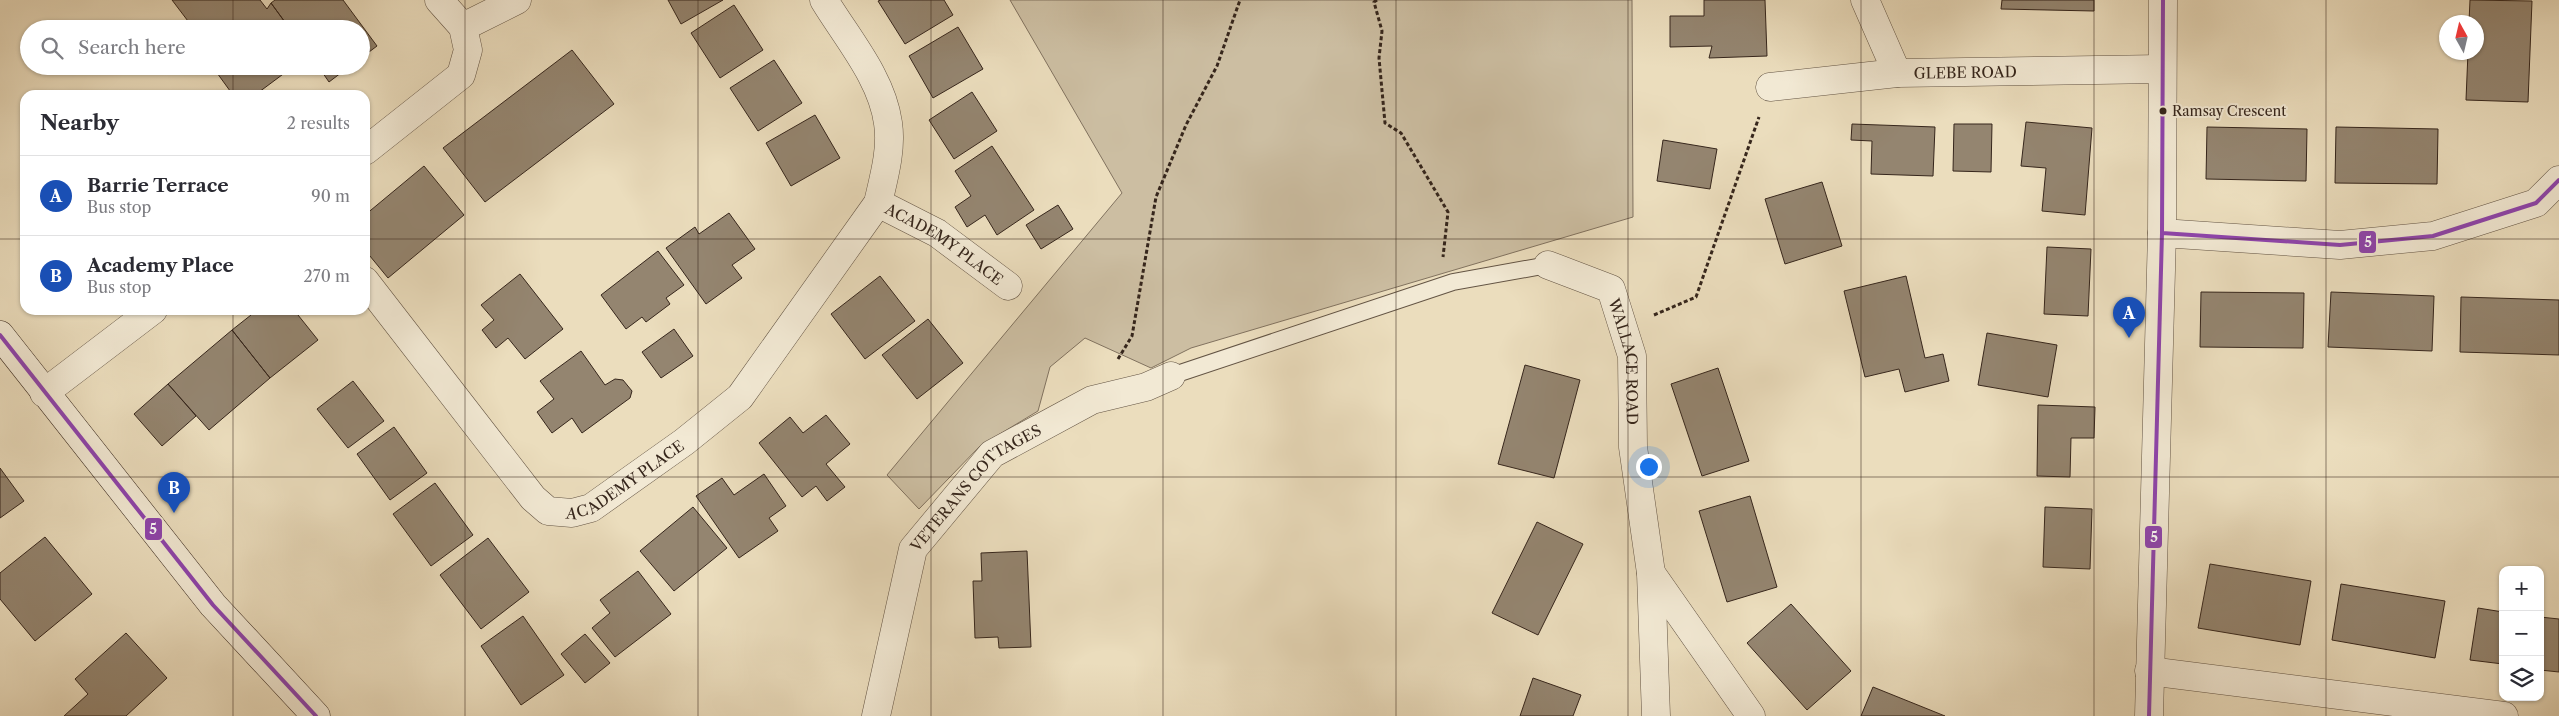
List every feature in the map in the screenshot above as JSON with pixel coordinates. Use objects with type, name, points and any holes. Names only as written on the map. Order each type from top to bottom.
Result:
[{"type":"street","points":[[370,147],[461,75],[468,50],[462,28],[439,0]]},
{"type":"street","points":[[462,28],[517,0]]},
{"type":"street","name":"ACADEMY PLACE","points":[[370,287],[533,498],[548,511],[572,513],[591,508],[684,442],[740,397],[878,203],[888,164],[888,123],[886,114],[879,88],[824,0]]},
{"type":"street","points":[[1865,0],[1897,73]]},
{"type":"street","points":[[2149,716],[2162,233],[2161,69],[2163,0]]},
{"type":"street","name":"GLEBE ROAD","points":[[1770,87],[1897,73],[2161,69]]},
{"type":"street","points":[[2162,233],[2340,245],[2433,236],[2536,203],[2559,180]]},
{"type":"street","name":"ACADEMY PLACE","points":[[878,203],[937,233],[1008,286]]},
{"type":"street","name":"WALLACE ROAD","points":[[1548,265],[1611,289],[1632,356],[1634,447],[1651,573],[1656,716]]},
{"type":"street","points":[[44,393],[146,315]]},
{"type":"street","points":[[0,335],[213,605],[316,716]]},
{"type":"street","name":"VETERANS COTTAGES","points":[[876,716],[913,549],[992,454],[1092,400],[1146,387],[1171,376]]},
{"type":"street","points":[[1651,573],[1752,716]]},
{"type":"street","points":[[2149,671],[2504,716]]},
{"type":"lane","name":"WALLACE ROAD","points":[[1171,376],[1453,282],[1548,265]]},
{"type":"path","points":[[1092,400],[1132,336],[1156,197],[1186,125],[1218,66],[1240,0]]},
{"type":"path","points":[[1375,1],[1382,31],[1379,58],[1385,123],[1401,133],[1448,212],[1442,270],[1453,282]]},
{"type":"path","points":[[1623,328],[1696,297],[1770,87]]},
{"type":"shaded area","points":[[1010,0],[1632,0],[1633,217],[1191,348],[1151,368],[1085,338],[1050,367],[1038,411],[980,446],[919,509],[887,475],[1122,193]]},
{"type":"building","points":[[172,0],[260,0],[267,9],[271,3],[283,20],[187,20]]},
{"type":"building","points":[[275,0],[343,0],[358,20],[283,20],[271,3]]},
{"type":"building","points":[[668,0],[723,0],[681,24]]},
{"type":"building","points":[[944,0],[953,15],[905,44],[878,1]]},
{"type":"building","points":[[1704,0],[1765,0],[1767,56],[1709,58],[1712,46],[1670,47],[1670,16],[1704,16]]},
{"type":"building","points":[[2002,0],[2094,0],[2094,11],[2001,9]]},
{"type":"building","points":[[2470,0],[2532,1],[2528,102],[2466,100],[2468,60],[2484,60],[2484,15],[2469,15]]},
{"type":"building","points":[[734,5],[763,50],[720,78],[691,33]]},
{"type":"building","points":[[958,27],[983,69],[933,98],[909,56]]},
{"type":"building","points":[[370,37],[377,46],[370,51]]},
{"type":"building","points":[[572,50],[614,104],[485,202],[443,148]]},
{"type":"building","points":[[774,60],[802,103],[758,131],[730,88]]},
{"type":"building","points":[[219,75],[282,75],[262,90],[229,90]]},
{"type":"building","points":[[324,75],[338,75],[329,82]]},
{"type":"building","points":[[972,92],[997,131],[954,159],[929,120]]},
{"type":"building","points":[[815,115],[840,158],[791,186],[766,143]]},
{"type":"building","points":[[2026,122],[2092,128],[2085,215],[2042,211],[2046,168],[2021,166]]},
{"type":"building","points":[[1852,124],[1935,127],[1933,176],[1871,174],[1872,141],[1851,140]]},
{"type":"building","points":[[1954,124],[1992,124],[1991,172],[1953,171]]},
{"type":"building","points":[[2207,127],[2307,129],[2306,181],[2206,179]]},
{"type":"building","points":[[2336,127],[2438,129],[2437,184],[2335,183]]},
{"type":"building","points":[[1663,140],[1717,149],[1710,189],[1657,181]]},
{"type":"building","points":[[992,146],[1034,210],[997,235],[985,215],[967,227],[955,207],[971,196],[955,171]]},
{"type":"building","points":[[424,166],[464,215],[388,278],[370,256],[370,211]]},
{"type":"building","points":[[1822,182],[1842,246],[1785,264],[1765,199]]},
{"type":"building","points":[[1058,205],[1073,229],[1041,249],[1026,225]]},
{"type":"building","points":[[729,213],[755,249],[732,265],[742,278],[706,304],[666,248],[695,227],[699,234]]},
{"type":"building","points":[[2047,247],[2091,249],[2088,316],[2044,314]]},
{"type":"building","points":[[658,251],[684,285],[666,298],[670,304],[646,322],[642,317],[626,329],[601,295]]},
{"type":"building","points":[[520,274],[563,329],[525,359],[508,338],[496,348],[482,330],[494,320],[481,305]]},
{"type":"building","points":[[880,276],[915,321],[865,359],[831,314]]},
{"type":"building","points":[[1906,276],[1925,358],[1943,354],[1949,381],[1905,392],[1899,369],[1865,377],[1844,291]]},
{"type":"building","points":[[2201,292],[2304,293],[2303,348],[2200,347]]},
{"type":"building","points":[[2331,292],[2434,296],[2432,351],[2328,347]]},
{"type":"building","points":[[2461,297],[2559,300],[2559,355],[2460,352]]},
{"type":"building","points":[[251,315],[298,315],[318,340],[270,378],[232,330]]},
{"type":"building","points":[[928,319],[963,363],[917,399],[882,355]]},
{"type":"building","points":[[674,329],[693,356],[661,378],[642,352]]},
{"type":"building","points":[[232,330],[270,378],[209,430],[168,384]]},
{"type":"building","points":[[1987,333],[2057,345],[2048,397],[1978,385]]},
{"type":"building","points":[[581,351],[605,385],[615,379],[623,380],[632,391],[630,398],[582,433],[572,418],[552,433],[537,412],[554,399],[540,381]]},
{"type":"building","points":[[1525,365],[1580,380],[1554,478],[1498,464]]},
{"type":"building","points":[[1718,368],[1749,461],[1702,476],[1671,384]]},
{"type":"building","points":[[353,381],[384,421],[348,448],[317,409]]},
{"type":"building","points":[[168,384],[196,416],[162,446],[134,414]]},
{"type":"building","points":[[2038,405],[2095,407],[2094,438],[2071,438],[2070,477],[2037,476]]},
{"type":"building","points":[[826,415],[850,444],[826,464],[845,487],[827,501],[816,486],[802,497],[759,443],[790,417],[803,433]]},
{"type":"building","points":[[394,427],[427,473],[390,500],[357,454]]},
{"type":"building","points":[[0,468],[24,501],[0,518]]},
{"type":"building","points":[[764,474],[786,506],[769,518],[778,531],[739,558],[696,496],[722,478],[734,495]]},
{"type":"building","points":[[435,483],[473,535],[431,566],[393,514]]},
{"type":"building","points":[[1750,496],[1777,587],[1727,602],[1699,511]]},
{"type":"building","points":[[693,507],[727,548],[674,591],[640,551]]},
{"type":"building","points":[[2045,507],[2092,509],[2090,569],[2043,567]]},
{"type":"building","points":[[1537,522],[1583,544],[1538,635],[1492,613]]},
{"type":"building","points":[[45,537],[92,594],[35,641],[0,599],[0,573]]},
{"type":"building","points":[[488,538],[529,592],[481,629],[440,575]]},
{"type":"building","points":[[1027,551],[1031,647],[999,648],[998,637],[975,638],[973,581],[982,581],[981,553]]},
{"type":"building","points":[[2210,564],[2311,581],[2300,645],[2198,628]]},
{"type":"building","points":[[638,571],[671,614],[615,657],[592,628],[610,613],[600,600]]},
{"type":"building","points":[[2341,584],[2445,601],[2435,658],[2332,640]]},
{"type":"building","points":[[1791,604],[1851,671],[1807,710],[1747,643]]},
{"type":"building","points":[[2478,608],[2499,611],[2499,664],[2470,660]]},
{"type":"building","points":[[523,616],[564,675],[521,705],[481,646]]},
{"type":"building","points":[[2544,617],[2559,619],[2559,672],[2544,670]]},
{"type":"building","points":[[126,633],[167,678],[126,716],[64,716],[88,694],[75,679]]},
{"type":"building","points":[[585,634],[610,663],[585,683],[561,654]]},
{"type":"building","points":[[1533,678],[1581,695],[1573,716],[1520,716]]},
{"type":"building","points":[[1873,687],[1945,716],[1861,716]]},
{"type":"transit line","name":"5","points":[[2149,716],[2162,233],[2163,0]]},
{"type":"transit line","name":"5","points":[[2162,233],[2340,245],[2433,236],[2536,203],[2559,180]]},
{"type":"transit line","name":"5","points":[[0,335],[213,605],[316,716]]},
{"type":"place","name":"Ramsay Crescent","points":[[2163,111]]},
{"type":"place","name":"Barrie Terrace","points":[[2129,338]]},
{"type":"place","name":"Academy Place","points":[[174,513]]}]
